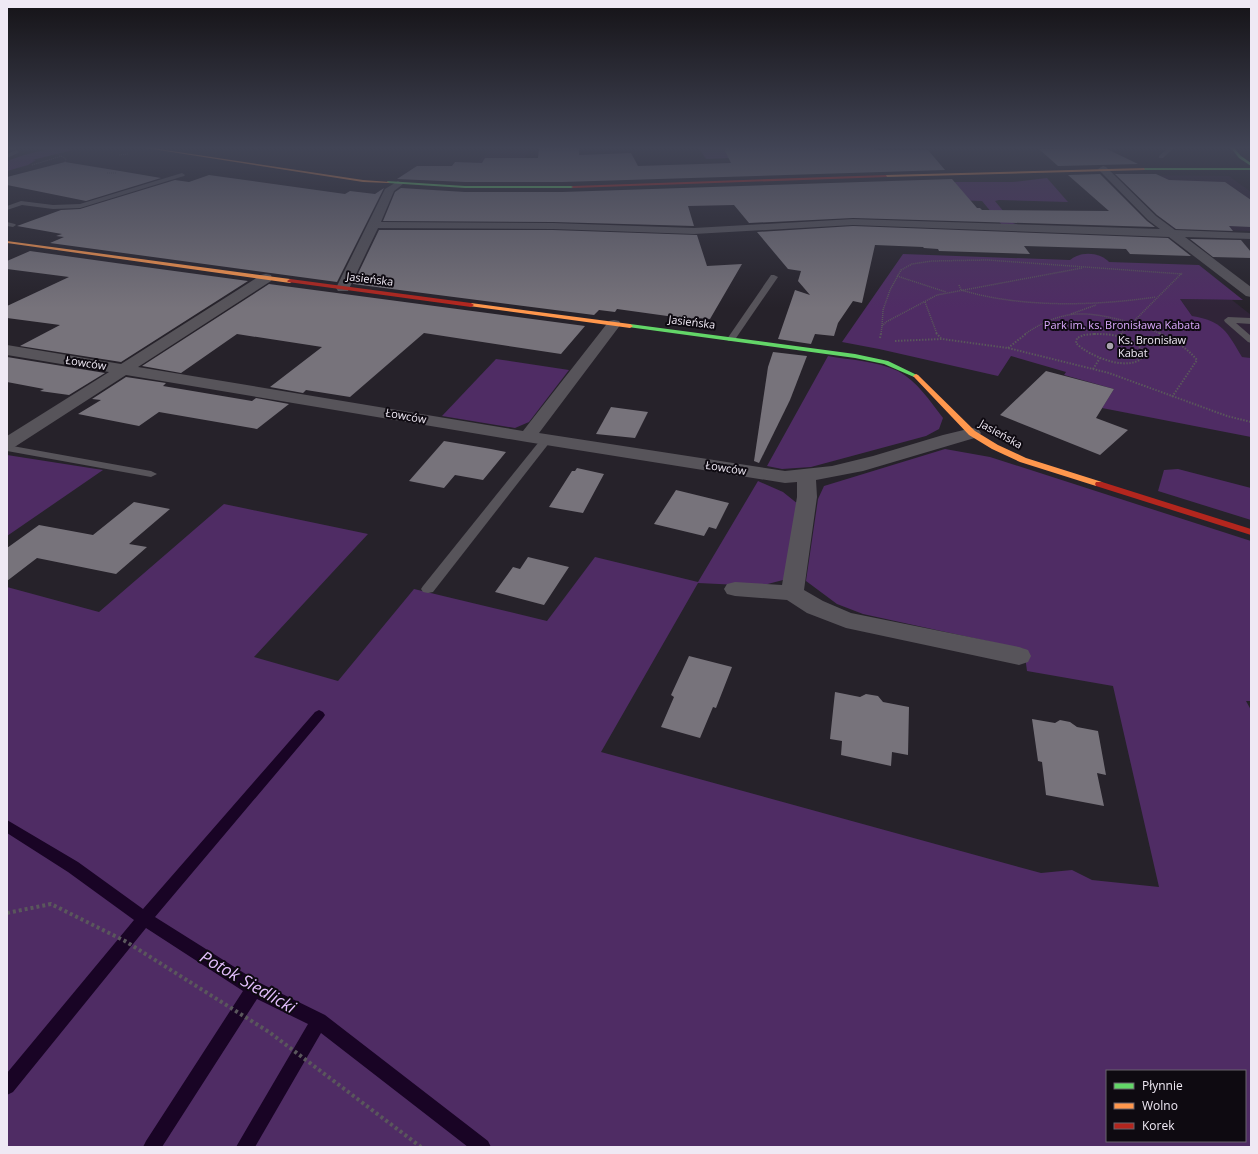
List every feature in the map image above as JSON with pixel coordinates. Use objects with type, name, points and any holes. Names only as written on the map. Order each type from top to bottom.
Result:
[{"type":"street","points":[[343,288],[385,201]]},
{"type":"street","points":[[1135,201],[1170,233],[1251,293]]},
{"type":"street","points":[[374,225],[553,226],[694,231],[853,222],[1251,236]]},
{"type":"street","name":"Jasieńska","points":[[7,242],[266,278],[731,339],[855,356],[886,362],[919,377],[972,434],[995,447],[1023,460],[1251,532]]},
{"type":"street","points":[[7,444],[266,278]]},
{"type":"street","points":[[527,436],[614,324]]},
{"type":"street","name":"Łowców","points":[[7,350],[546,440],[785,477],[806,477],[831,473],[943,440],[972,434]]},
{"type":"street","points":[[792,593],[807,497],[806,477]]},
{"type":"street","points":[[736,589],[792,593],[815,607],[846,620],[1019,656]]},
{"type":"lane","points":[[7,208],[20,201]]},
{"type":"lane","points":[[26,201],[53,207],[80,206],[97,201]]},
{"type":"lane","name":"Jasieńska","points":[[731,339],[774,277]]},
{"type":"lane","points":[[1251,321],[1228,320],[1251,340]]},
{"type":"lane","points":[[428,589],[546,440]]},
{"type":"lane","points":[[7,448],[151,474]]},
{"type":"path","points":[[880,343],[882,326],[881,312],[884,301],[903,266],[926,262],[945,261],[1013,262],[1164,271],[1182,274]]},
{"type":"path","points":[[882,326],[886,322],[904,312],[937,295],[947,292],[1084,267]]},
{"type":"path","points":[[1119,337],[1129,324],[1147,308],[1156,297],[1188,270]]},
{"type":"path","points":[[897,276],[947,292]]},
{"type":"path","points":[[958,285],[961,290],[974,294],[1007,300],[1120,303],[1156,297]]},
{"type":"path","points":[[925,302],[936,333],[942,339]]},
{"type":"path","points":[[1008,348],[1040,325],[1101,303]]},
{"type":"path","points":[[1069,315],[1080,314],[1154,330],[1172,338],[1194,354],[1197,360],[1172,397]]},
{"type":"path","points":[[1094,334],[1119,337],[1133,341],[1142,348],[1145,354],[1141,359],[1130,362],[1116,362],[1100,358],[1079,348],[1076,343],[1077,338],[1084,335],[1094,334]]},
{"type":"path","points":[[895,341],[942,339],[1008,348],[1093,369],[1227,416],[1251,422]]},
{"type":"path","points":[[1093,369],[1100,358]]},
{"type":"path","points":[[7,913],[51,904],[125,942],[269,1032],[420,1147]]},
{"type":"shaded area","points":[[1159,201],[1251,201],[1251,231],[1173,228],[1156,210]]},
{"type":"shaded area","points":[[1180,299],[1232,300],[1251,315],[1251,358],[1221,356]]},
{"type":"green space","points":[[978,201],[996,201],[1013,223],[1021,226],[1002,225],[982,201]]},
{"type":"green space","points":[[1028,201],[1067,201],[1068,202]]},
{"type":"green space","name":"Park im. ks. Bronisława Kabata","points":[[903,254],[1070,260],[1079,255],[1090,254],[1101,256],[1109,262],[1199,265],[1243,300],[1180,299],[1192,316],[1211,321],[1223,329],[1228,334],[1242,357],[1251,358],[1251,437],[1102,408],[1114,389],[1064,375],[1066,372],[1011,356],[998,376],[842,342]]},
{"type":"green space","points":[[828,356],[881,365],[905,375],[923,392],[943,418],[939,429],[926,436],[811,467],[782,469],[767,466]]},
{"type":"green space","points":[[496,359],[569,370],[529,422],[515,428],[442,416]]},
{"type":"green space","points":[[945,449],[990,457],[1251,541],[1251,701],[1246,701],[1251,710],[1251,1147],[7,1147],[7,587],[99,612],[224,504],[368,534],[254,657],[338,681],[414,589],[547,621],[595,557],[698,582],[758,481],[783,492],[798,504],[789,574],[783,580],[760,586],[698,583],[601,752],[1041,873],[1072,870],[1092,880],[1159,887],[1113,686],[1027,671],[1024,649],[863,614],[837,604],[806,581],[818,499],[824,486]]},
{"type":"green space","points":[[7,455],[103,470],[7,536]]},
{"type":"green space","points":[[1178,469],[1251,488],[1251,520],[1158,491],[1164,470]]},
{"type":"building","points":[[107,201],[378,201],[337,282],[50,243],[64,237],[56,236],[62,234],[17,226],[61,210],[80,209]]},
{"type":"building","points":[[391,201],[971,201],[977,208],[982,210],[1109,211],[1097,201],[1127,201],[1155,227],[853,218],[749,223],[734,205],[688,206],[694,226],[553,222],[383,221]]},
{"type":"building","points":[[1143,201],[1251,201],[1251,227],[1229,226],[1233,231],[1176,229],[1157,215]]},
{"type":"building","points":[[853,226],[1168,238],[1191,256],[1130,254],[1126,249],[1024,246],[1030,254],[939,251],[938,249],[923,247],[875,245],[862,303],[853,301],[838,323],[834,336],[815,334],[811,344],[778,339],[795,290],[810,295],[798,281],[801,271],[788,269],[757,232]]},
{"type":"building","points":[[379,230],[553,230],[697,235],[707,266],[742,264],[710,319],[697,318],[696,320],[617,309],[615,312],[599,310],[594,315],[353,284]]},
{"type":"building","points":[[1190,239],[1241,240],[1251,252],[1251,258],[1213,257]]},
{"type":"building","points":[[30,251],[248,281],[121,362],[20,346],[60,325],[7,318],[7,306],[69,277],[7,269],[7,261]]},
{"type":"building","points":[[269,284],[585,326],[561,354],[424,333],[350,397],[306,390],[303,393],[270,387],[322,347],[237,334],[181,373],[142,366]]},
{"type":"building","points":[[773,352],[807,356],[790,400],[759,463],[754,461],[768,367]]},
{"type":"building","points":[[7,357],[105,373],[69,395],[40,391],[44,389],[7,382]]},
{"type":"building","points":[[1046,371],[1114,389],[1096,418],[1128,430],[1100,455],[1000,415]]},
{"type":"building","points":[[126,377],[166,383],[163,386],[252,401],[256,398],[289,404],[257,429],[159,412],[139,426],[78,414],[101,400],[92,399]]},
{"type":"building","points":[[611,407],[648,412],[635,438],[596,434]]},
{"type":"building","points":[[444,441],[506,452],[483,480],[455,475],[444,488],[409,481]]},
{"type":"building","points":[[577,468],[604,474],[583,513],[549,507],[572,471],[575,471]]},
{"type":"building","points":[[676,490],[729,503],[716,529],[709,527],[704,536],[654,524]]},
{"type":"building","points":[[134,502],[170,509],[129,544],[147,547],[116,574],[37,558],[7,581],[7,548],[39,525],[93,535]]},
{"type":"building","points":[[528,557],[569,567],[544,605],[495,592],[513,567],[520,569]]},
{"type":"building","points":[[689,656],[732,667],[716,708],[713,707],[700,738],[661,727],[674,697],[671,695]]},
{"type":"building","points":[[835,692],[860,697],[866,694],[878,696],[883,702],[909,707],[908,755],[892,752],[891,766],[841,755],[842,741],[830,739]]},
{"type":"building","points":[[1032,719],[1055,723],[1060,720],[1070,722],[1077,727],[1098,731],[1106,775],[1097,773],[1104,806],[1046,795],[1042,762],[1038,761]]},
{"type":"waterway","points":[[144,919],[319,715]]},
{"type":"waterway","name":"Potok Siedlicki","points":[[7,826],[73,867],[144,919]]},
{"type":"waterway","points":[[7,1086],[144,919]]},
{"type":"waterway","name":"Potok Siedlicki","points":[[144,919],[254,989]]},
{"type":"waterway","points":[[152,1147],[254,989]]},
{"type":"waterway","name":"Potok Siedlicki","points":[[254,989],[319,1021]]},
{"type":"waterway","points":[[245,1147],[319,1021]]},
{"type":"waterway","name":"Potok Siedlicki","points":[[319,1021],[482,1147]]},
{"type":"traffic: fast","points":[[630,326],[855,356],[886,362],[916,376]]},
{"type":"traffic: slow","points":[[7,242],[290,281]]},
{"type":"traffic: slow","points":[[471,305],[630,326]]},
{"type":"traffic: slow","points":[[916,376],[972,433],[995,447],[1023,460],[1099,484]]},
{"type":"traffic: jam","points":[[290,281],[471,305]]},
{"type":"traffic: jam","points":[[1099,484],[1251,532]]},
{"type":"place","name":"Ks. Bronisław Kabat","points":[[1110,346]]}]
